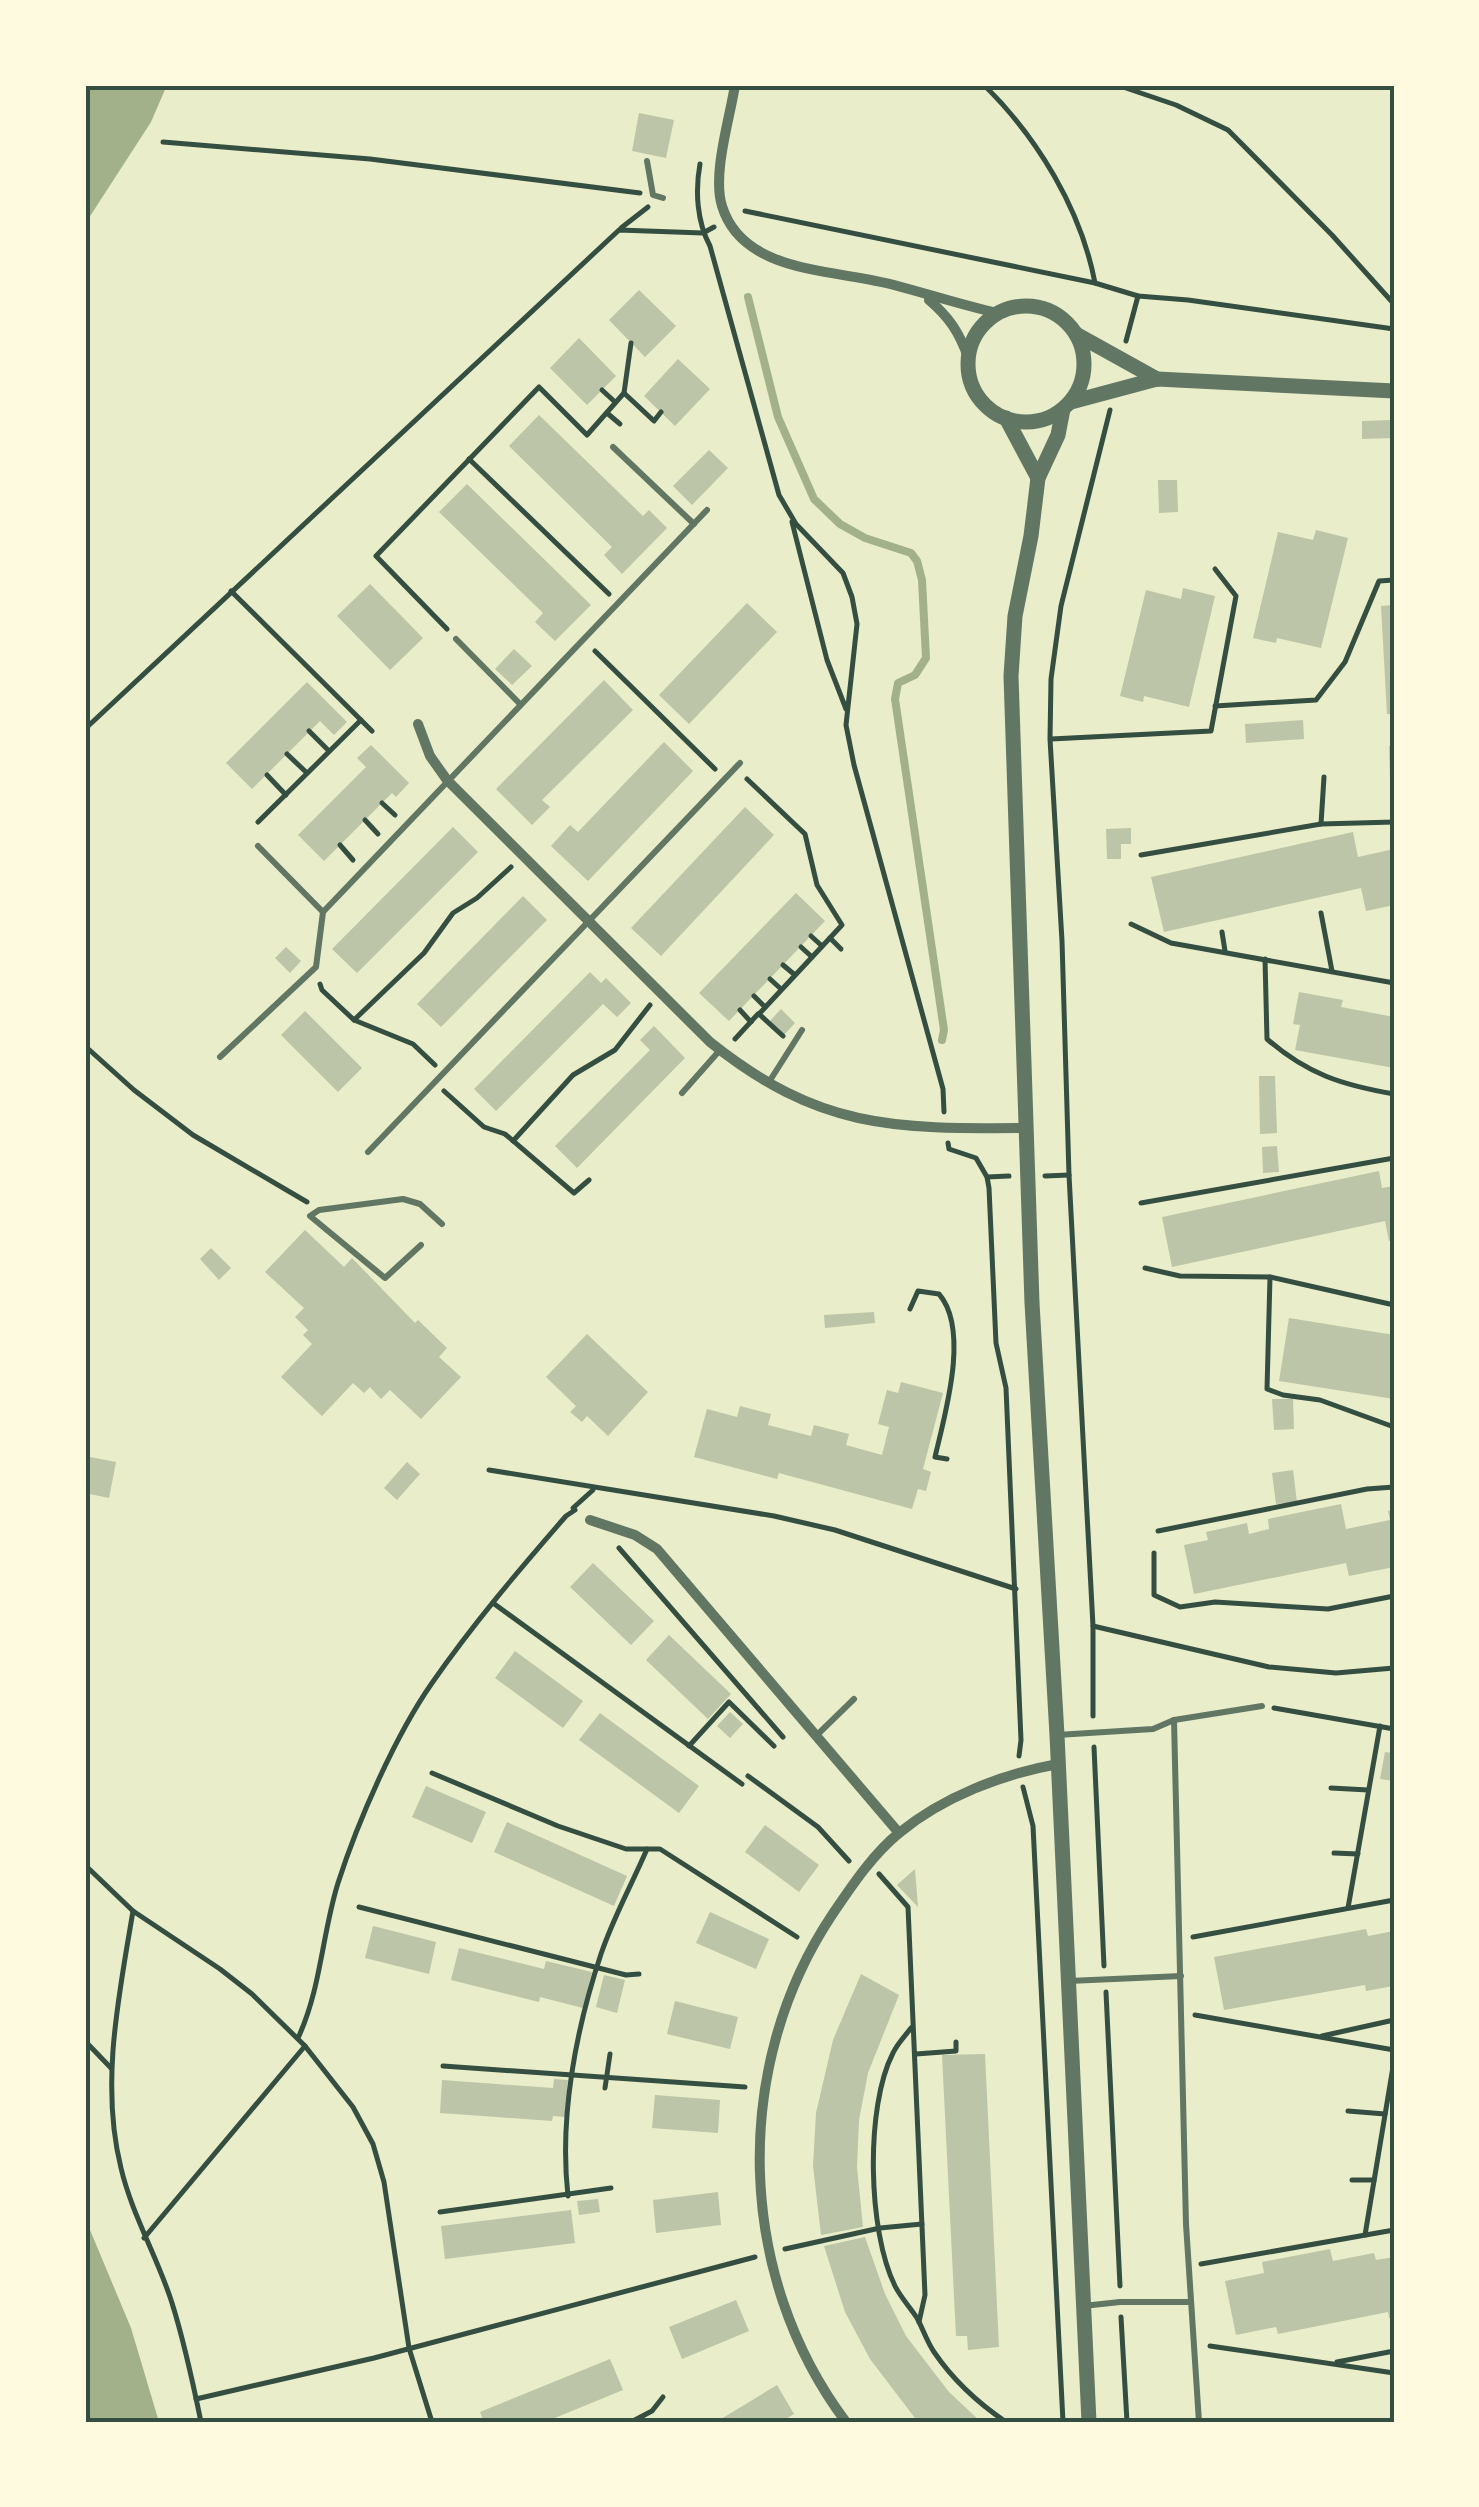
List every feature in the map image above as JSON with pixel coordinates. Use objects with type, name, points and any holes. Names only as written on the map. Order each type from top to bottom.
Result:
[{"type":"street","points":[[736,85],[718,186],[727,219],[752,246],[777,261],[894,284],[924,296],[997,313]]},
{"type":"street","points":[[924,296],[948,316],[968,357]]},
{"type":"street","points":[[1157,379],[1076,334],[1061,318],[1040,308],[1018,306],[997,313],[974,336],[968,357],[976,394],[994,413],[1018,422],[1042,420],[1067,405],[1157,379],[1394,391]]},
{"type":"street","points":[[1076,334],[1084,368],[1082,380],[1067,405],[1038,478],[1015,616],[1010,676],[1025,1128],[1089,2422]]},
{"type":"street","points":[[1006,418],[1038,478]]},
{"type":"street","points":[[418,724],[430,756],[447,780],[722,1052],[768,1084],[850,1118],[893,1126],[1025,1128]]},
{"type":"street","points":[[590,1520],[635,1535],[657,1549],[899,1833]]},
{"type":"street","points":[[846,2422],[811,2369],[794,2333],[770,2253],[763,2211],[758,2133],[783,2010],[819,1935],[867,1868],[899,1833],[970,1790],[1020,1770],[1058,1764]]},
{"type":"lane","points":[[647,162],[652,194],[663,198]]},
{"type":"lane","points":[[614,447],[694,524]]},
{"type":"lane","points":[[220,1057],[316,968],[324,912],[707,510]]},
{"type":"lane","points":[[456,638],[520,704]]},
{"type":"lane","points":[[368,1152],[738,765]]},
{"type":"lane","points":[[258,846],[324,912]]},
{"type":"lane","points":[[768,1084],[802,1030]]},
{"type":"lane","points":[[682,1093],[722,1052]]},
{"type":"lane","points":[[420,1245],[385,1278],[310,1216],[320,1210],[403,1199],[420,1204],[442,1224]]},
{"type":"lane","points":[[816,1736],[854,1698]]},
{"type":"lane","points":[[1057,1735],[1153,1729],[1174,1720],[1262,1706]]},
{"type":"lane","points":[[1174,1720],[1188,2266],[1198,2422]]},
{"type":"lane","points":[[1067,1980],[1181,1976]]},
{"type":"lane","points":[[1082,2306],[1190,2302]]},
{"type":"path","points":[[984,85],[1024,133],[1064,194],[1082,232],[1095,283]]},
{"type":"path","points":[[1117,85],[1176,105],[1228,130],[1394,304]]},
{"type":"path","points":[[163,142],[370,160],[652,194]]},
{"type":"path","points":[[698,194],[703,233],[710,246],[779,495],[790,515],[843,573],[852,597],[857,624],[846,725],[854,765],[943,1088],[948,1148],[976,1158],[989,1188],[996,1343],[1006,1388],[1020,1770],[1033,1826],[1064,2422]]},
{"type":"path","points":[[85,729],[619,230],[663,198]]},
{"type":"path","points":[[619,230],[703,233],[742,210],[1095,283],[1138,296],[1394,330]]},
{"type":"path","points":[[1121,361],[1138,296]]},
{"type":"path","points":[[456,638],[376,556],[539,387],[586,435],[624,393],[632,342]]},
{"type":"path","points":[[602,390],[616,402]]},
{"type":"path","points":[[1115,390],[1062,606],[1051,679],[1050,739],[1127,2422]]},
{"type":"path","points":[[624,393],[654,421],[662,412]]},
{"type":"path","points":[[607,412],[620,424]]},
{"type":"path","points":[[469,460],[618,604]]},
{"type":"path","points":[[790,515],[827,660],[848,712]]},
{"type":"path","points":[[1050,739],[1210,731],[1236,596],[1215,569]]},
{"type":"path","points":[[1215,706],[1316,700],[1345,662],[1379,580],[1394,580]]},
{"type":"path","points":[[230,591],[372,731]]},
{"type":"path","points":[[584,640],[724,778]]},
{"type":"path","points":[[258,822],[361,720]]},
{"type":"path","points":[[309,732],[329,751]]},
{"type":"path","points":[[287,754],[306,774]]},
{"type":"path","points":[[722,1052],[842,926],[817,885],[805,834],[738,765]]},
{"type":"path","points":[[266,774],[286,795]]},
{"type":"path","points":[[1321,824],[1324,777]]},
{"type":"path","points":[[1141,855],[1321,824],[1394,822]]},
{"type":"path","points":[[354,1020],[424,952],[452,914],[478,898],[510,867]]},
{"type":"path","points":[[1322,913],[1332,972]]},
{"type":"path","points":[[1131,924],[1170,943],[1394,983]]},
{"type":"path","points":[[1222,932],[1225,951]]},
{"type":"path","points":[[811,936],[822,946]]},
{"type":"path","points":[[830,938],[841,948]]},
{"type":"path","points":[[801,947],[812,957]]},
{"type":"path","points":[[1265,960],[1267,1040],[1292,1061],[1342,1085],[1394,1094]]},
{"type":"path","points":[[783,965],[795,975]]},
{"type":"path","points":[[316,968],[322,990],[354,1020],[414,1044],[444,1074]]},
{"type":"path","points":[[770,978],[782,989]]},
{"type":"path","points":[[754,996],[764,1007]]},
{"type":"path","points":[[512,1141],[574,1075],[615,1050],[650,1006]]},
{"type":"path","points":[[740,1010],[751,1022]]},
{"type":"path","points":[[758,1014],[792,1046]]},
{"type":"path","points":[[85,1046],[193,1135],[320,1210]]},
{"type":"path","points":[[434,1083],[484,1127],[505,1134],[574,1193],[589,1180]]},
{"type":"path","points":[[1142,1202],[1394,1158]]},
{"type":"path","points":[[1145,1268],[1180,1276],[1270,1277],[1394,1305]]},
{"type":"path","points":[[1270,1277],[1267,1389],[1320,1400],[1394,1428]]},
{"type":"path","points":[[910,1309],[918,1292],[939,1294],[949,1306],[951,1387],[935,1456],[947,1458]]},
{"type":"path","points":[[489,1470],[774,1516],[836,1530],[1016,1589]]},
{"type":"path","points":[[1158,1531],[1394,1487]]},
{"type":"path","points":[[297,2039],[306,2022],[338,1884],[384,1771],[430,1686],[492,1602],[594,1488]]},
{"type":"path","points":[[573,1508],[590,1520]]},
{"type":"path","points":[[614,1542],[783,1737]]},
{"type":"path","points":[[1154,1552],[1154,1595],[1180,1606],[1216,1602],[1328,1609],[1394,1596]]},
{"type":"path","points":[[492,1602],[742,1784]]},
{"type":"path","points":[[1093,1626],[1269,1667],[1336,1673],[1394,1668]]},
{"type":"path","points":[[690,1746],[728,1702],[774,1746]]},
{"type":"path","points":[[1262,1706],[1394,1729]]},
{"type":"path","points":[[1348,1908],[1380,1726]]},
{"type":"path","points":[[432,1773],[575,1832],[626,1849],[660,1849],[797,1937]]},
{"type":"path","points":[[748,1776],[818,1827],[849,1861],[867,1868],[908,1906],[907,1959],[916,2054],[925,2295],[919,2322]]},
{"type":"path","points":[[1330,1788],[1369,1790]]},
{"type":"path","points":[[568,2196],[565,2174],[572,2075],[597,1968],[647,1849]]},
{"type":"path","points":[[1334,1853],[1358,1854]]},
{"type":"path","points":[[85,1865],[134,1911],[252,1994],[305,2046],[353,2107],[372,2144],[384,2182],[409,2348],[432,2422]]},
{"type":"path","points":[[1180,1939],[1394,1900]]},
{"type":"path","points":[[359,1907],[626,1975],[639,1974]]},
{"type":"path","points":[[134,1911],[118,2002],[112,2070],[113,2128],[144,2238],[172,2304],[201,2422]]},
{"type":"path","points":[[1182,2012],[1394,2050]]},
{"type":"path","points":[[1318,2036],[1394,2020]]},
{"type":"path","points":[[911,2027],[894,2050],[884,2074],[874,2121],[875,2194],[880,2228],[895,2286],[932,2350],[957,2381],[1006,2422]]},
{"type":"path","points":[[85,2041],[112,2070]]},
{"type":"path","points":[[916,2054],[956,2051],[956,2042]]},
{"type":"path","points":[[144,2238],[305,2046]]},
{"type":"path","points":[[605,2088],[610,2054]]},
{"type":"path","points":[[1364,2235],[1394,2061]]},
{"type":"path","points":[[442,2066],[745,2087]]},
{"type":"path","points":[[1348,2111],[1385,2114]]},
{"type":"path","points":[[1352,2180],[1374,2180]]},
{"type":"path","points":[[440,2212],[611,2188]]},
{"type":"path","points":[[196,2399],[409,2348],[770,2253],[880,2228],[922,2224]]},
{"type":"path","points":[[1188,2266],[1394,2230]]},
{"type":"path","points":[[1192,2344],[1394,2373]]},
{"type":"path","points":[[1334,2363],[1394,2351]]},
{"type":"path","points":[[632,2422],[652,2412],[664,2397]]},
{"type":"shaded area","points":[[85,85],[167,85],[151,122],[85,224]]},
{"type":"shaded area","points":[[85,2218],[131,2328],[159,2422],[85,2422]]},
{"type":"building","points":[[639,113],[674,120],[666,158],[632,151]]},
{"type":"building","points":[[639,290],[676,326],[645,357],[609,320]]},
{"type":"building","points":[[579,338],[616,376],[587,405],[550,368]]},
{"type":"building","points":[[678,359],[710,389],[675,426],[644,396]]},
{"type":"building","points":[[539,415],[643,516],[649,510],[667,528],[622,574],[604,555],[612,547],[509,446]]},
{"type":"building","points":[[1391,420],[1391,438],[1362,439],[1362,421]]},
{"type":"building","points":[[709,450],[728,468],[692,505],[673,486]]},
{"type":"building","points":[[1158,480],[1177,480],[1178,512],[1159,513]]},
{"type":"building","points":[[467,484],[591,605],[555,641],[535,622],[543,613],[439,512]]},
{"type":"building","points":[[1316,530],[1348,538],[1321,648],[1277,638],[1276,643],[1253,638],[1278,532],[1313,540]]},
{"type":"building","points":[[370,584],[423,638],[390,670],[337,616]]},
{"type":"building","points":[[1183,588],[1215,596],[1189,707],[1144,696],[1143,702],[1120,696],[1146,590],[1181,599]]},
{"type":"building","points":[[747,603],[777,632],[689,724],[659,695]]},
{"type":"building","points":[[1394,605],[1394,714],[1387,714],[1381,606]]},
{"type":"building","points":[[514,649],[532,666],[512,685],[495,669]]},
{"type":"building","points":[[604,680],[633,710],[542,800],[550,807],[532,825],[496,789]]},
{"type":"building","points":[[307,682],[347,722],[334,735],[320,721],[252,789],[226,763]]},
{"type":"building","points":[[1303,720],[1304,739],[1246,743],[1245,724]]},
{"type":"building","points":[[664,742],[693,771],[588,881],[551,846],[570,825],[578,832]]},
{"type":"building","points":[[371,745],[409,783],[396,797],[392,793],[324,861],[298,835],[366,767],[357,758]]},
{"type":"building","points":[[1389,746],[1394,746],[1394,809],[1391,809]]},
{"type":"building","points":[[745,807],[774,835],[661,956],[631,928]]},
{"type":"building","points":[[453,827],[478,852],[357,973],[332,949]]},
{"type":"building","points":[[1131,828],[1131,844],[1121,844],[1121,859],[1107,859],[1106,829]]},
{"type":"building","points":[[1353,832],[1358,857],[1394,849],[1394,905],[1366,911],[1361,888],[1164,932],[1151,877]]},
{"type":"building","points":[[796,893],[825,921],[729,1021],[699,993]]},
{"type":"building","points":[[523,896],[547,920],[441,1027],[417,1004]]},
{"type":"building","points":[[286,947],[301,961],[290,973],[275,958]]},
{"type":"building","points":[[590,972],[601,983],[606,978],[631,1003],[617,1017],[603,1004],[496,1111],[474,1089]]},
{"type":"building","points":[[1299,992],[1343,1000],[1341,1007],[1394,1017],[1394,1068],[1295,1050],[1300,1025],[1293,1024]]},
{"type":"building","points":[[781,1009],[795,1023],[784,1035],[770,1021]]},
{"type":"building","points":[[305,1011],[362,1068],[338,1092],[281,1035]]},
{"type":"building","points":[[654,1026],[685,1058],[577,1168],[555,1146],[650,1050],[640,1040]]},
{"type":"building","points":[[1259,1076],[1275,1076],[1277,1133],[1260,1134]]},
{"type":"building","points":[[1277,1146],[1279,1172],[1263,1173],[1262,1147]]},
{"type":"building","points":[[1379,1171],[1382,1188],[1394,1186],[1394,1240],[1389,1241],[1385,1221],[1172,1267],[1162,1217]]},
{"type":"building","points":[[305,1230],[344,1267],[352,1258],[415,1323],[418,1320],[447,1348],[439,1357],[461,1377],[421,1419],[390,1390],[381,1399],[370,1387],[364,1393],[353,1383],[322,1416],[281,1377],[312,1344],[303,1335],[308,1330],[295,1317],[304,1308],[265,1272]]},
{"type":"building","points":[[211,1248],[231,1268],[219,1280],[200,1259]]},
{"type":"building","points":[[874,1312],[875,1323],[825,1328],[824,1315]]},
{"type":"building","points":[[1289,1318],[1394,1335],[1394,1399],[1279,1381]]},
{"type":"building","points":[[587,1334],[648,1392],[608,1436],[587,1416],[582,1422],[570,1412],[576,1406],[546,1377]]},
{"type":"building","points":[[901,1382],[943,1393],[923,1469],[931,1472],[926,1491],[918,1489],[912,1509],[779,1473],[777,1479],[694,1457],[707,1409],[737,1417],[740,1406],[771,1414],[768,1425],[811,1436],[814,1425],[849,1434],[846,1445],[882,1455],[889,1427],[878,1424],[887,1390],[898,1393]]},
{"type":"building","points":[[1272,1399],[1293,1399],[1294,1429],[1274,1430]]},
{"type":"building","points":[[85,1456],[116,1462],[109,1498],[85,1493]]},
{"type":"building","points":[[407,1462],[420,1474],[397,1500],[384,1488]]},
{"type":"building","points":[[1293,1470],[1297,1502],[1276,1504],[1272,1473]]},
{"type":"building","points":[[1341,1504],[1346,1529],[1390,1520],[1388,1511],[1394,1510],[1394,1567],[1349,1576],[1346,1563],[1194,1594],[1184,1545],[1208,1540],[1206,1532],[1247,1523],[1249,1534],[1269,1529],[1268,1519]]},
{"type":"building","points":[[593,1563],[654,1621],[631,1645],[570,1587]]},
{"type":"building","points":[[669,1635],[731,1694],[708,1719],[646,1660]]},
{"type":"building","points":[[515,1651],[583,1701],[563,1728],[495,1678]]},
{"type":"building","points":[[730,1712],[743,1724],[730,1738],[717,1726]]},
{"type":"building","points":[[600,1713],[699,1786],[679,1813],[579,1740]]},
{"type":"building","points":[[1385,1752],[1394,1753],[1394,1781],[1380,1779]]},
{"type":"building","points":[[426,1786],[486,1812],[472,1843],[412,1817]]},
{"type":"building","points":[[507,1822],[627,1876],[614,1906],[494,1852]]},
{"type":"building","points":[[765,1825],[819,1865],[799,1892],[745,1852]]},
{"type":"building","points":[[915,1869],[918,1907],[897,1885]]},
{"type":"building","points":[[710,1912],[769,1939],[756,1969],[696,1943]]},
{"type":"building","points":[[373,1926],[436,1942],[429,1974],[365,1958]]},
{"type":"building","points":[[1366,1929],[1368,1936],[1394,1931],[1394,1986],[1366,1991],[1365,1985],[1224,2010],[1214,1957]]},
{"type":"building","points":[[459,1948],[544,1969],[546,1961],[592,1972],[583,2008],[540,1997],[539,2002],[451,1980]]},
{"type":"building","points":[[861,1974],[899,1995],[868,2073],[859,2120],[857,2167],[863,2227],[821,2235],[813,2166],[816,2113],[833,2040]]},
{"type":"building","points":[[604,1975],[625,1980],[617,2013],[596,2007]]},
{"type":"building","points":[[675,2001],[738,2017],[730,2049],[667,2034]]},
{"type":"building","points":[[985,2054],[999,2347],[968,2350],[967,2336],[956,2336],[942,2055]]},
{"type":"building","points":[[554,2079],[568,2080],[565,2117],[553,2116],[552,2121],[440,2113],[442,2080],[553,2088]]},
{"type":"building","points":[[655,2095],[720,2100],[718,2133],[652,2128]]},
{"type":"building","points":[[718,2192],[721,2225],[656,2233],[653,2200]]},
{"type":"building","points":[[598,2199],[600,2212],[579,2215],[577,2201]]},
{"type":"building","points":[[571,2210],[575,2243],[445,2259],[441,2226]]},
{"type":"building","points":[[865,2237],[885,2294],[906,2336],[949,2392],[981,2422],[918,2422],[870,2359],[845,2312],[824,2246]]},
{"type":"building","points":[[1330,2249],[1333,2261],[1374,2253],[1376,2260],[1394,2257],[1394,2317],[1389,2318],[1388,2312],[1278,2334],[1276,2327],[1236,2335],[1225,2281],[1264,2273],[1262,2262]]},
{"type":"building","points":[[736,2300],[749,2331],[682,2359],[669,2327]]},
{"type":"building","points":[[610,2359],[623,2390],[545,2422],[484,2422],[480,2412]]},
{"type":"building","points":[[777,2385],[794,2414],[781,2422],[716,2422]]},
{"type":"waterway","points":[[748,297],[778,417],[814,499],[840,524],[865,538],[911,553],[922,580],[926,658],[915,675],[898,683],[895,699],[944,1030],[942,1040]]}]
